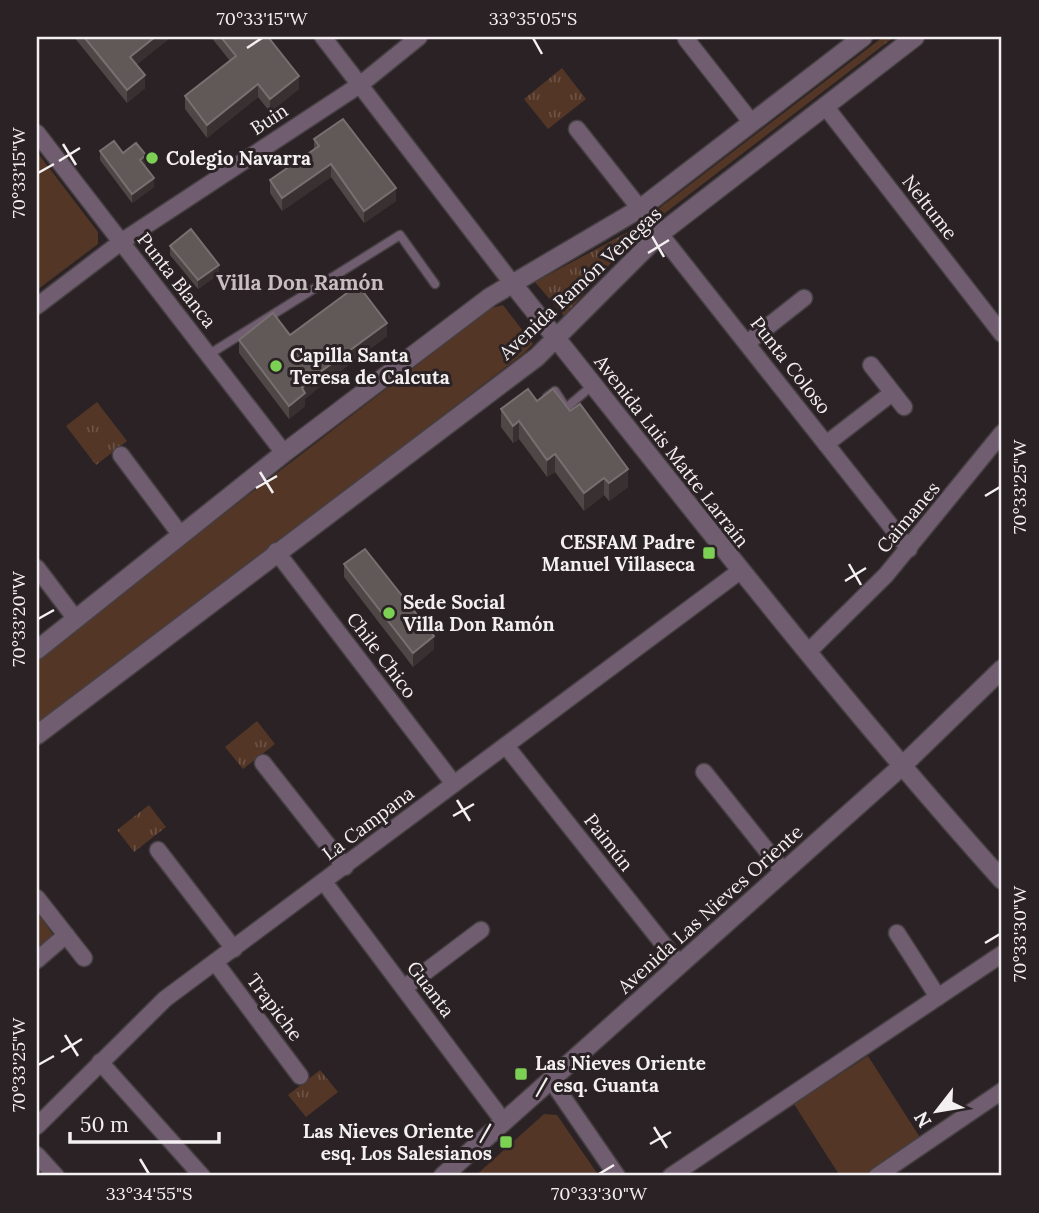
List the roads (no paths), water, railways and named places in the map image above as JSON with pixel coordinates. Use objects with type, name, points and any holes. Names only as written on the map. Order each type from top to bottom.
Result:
[{"type":"street","name":"Avenida Luis Matte Larraín","points":[[323,37],[554,337],[740,571],[901,766],[1001,877]]},
{"type":"street","name":"Buin","points":[[37,306],[121,242],[361,84],[419,37]]},
{"type":"street","name":"Avenida Ramón Venegas","points":[[37,650],[284,453],[512,283],[641,208],[863,37]]},
{"type":"street","name":"Avenida Ramón Venegas","points":[[37,735],[276,551],[530,363],[661,233],[915,37]]},
{"type":"street","points":[[686,39],[752,123]]},
{"type":"street","name":"Neltume","points":[[825,106],[1002,334]]},
{"type":"street","name":"Punta Coloso","points":[[577,129],[909,549]]},
{"type":"street","name":"Punta Blanca","points":[[37,133],[284,453]]},
{"type":"street","points":[[747,343],[804,298]]},
{"type":"street","points":[[871,365],[904,407]]},
{"type":"street","points":[[826,444],[892,393]]},
{"type":"street","name":"Caimanes","points":[[809,652],[909,549],[1002,433]]},
{"type":"street","points":[[121,455],[180,534]]},
{"type":"street","name":"Chile Chico","points":[[276,551],[454,785]]},
{"type":"street","points":[[37,568],[75,618]]},
{"type":"street","name":"La Campana","points":[[37,1126],[153,1010],[740,571]]},
{"type":"street","name":"Avenida Las Nieves Oriente","points":[[443,1176],[901,766],[1002,669]]},
{"type":"street","name":"Paimún","points":[[506,746],[680,965]]},
{"type":"street","points":[[263,763],[345,867]]},
{"type":"street","points":[[704,772],[783,872]]},
{"type":"street","points":[[158,850],[234,949]]},
{"type":"street","name":"Guanta","points":[[324,882],[505,1122]]},
{"type":"street","points":[[37,900],[84,958]]},
{"type":"street","points":[[404,988],[481,929]]},
{"type":"street","points":[[897,933],[938,997]]},
{"type":"street","points":[[37,960],[66,935]]},
{"type":"street","points":[[671,1176],[1002,954]]},
{"type":"street","name":"Trapiche","points":[[215,962],[300,1076]]},
{"type":"street","points":[[100,1062],[202,1176]]},
{"type":"street","points":[[551,1080],[617,1176]]},
{"type":"street","points":[[877,1176],[1002,1091]]},
{"type":"street","points":[[37,1155],[56,1176]]},
{"type":"lane","points":[[208,355],[400,235],[435,284]]},
{"type":"lane","points":[[547,397],[555,391],[566,408],[593,385]]},
{"type":"place","name":"Colegio Navarra","points":[[152,158]]},
{"type":"place","name":"Capilla Santa Teresa de Calcuta","points":[[276,366]]},
{"type":"place","name":"CESFAM Padre Manuel Villaseca","points":[[709,553]]},
{"type":"place","name":"Sede Social Villa Don Ramón","points":[[389,613]]},
{"type":"place","name":"Las Nieves Oriente / esq. Guanta","points":[[521,1074]]},
{"type":"place","name":"Las Nieves Oriente / esq. Los Salesianos","points":[[506,1142]]},
{"type":"district","name":"Villa Don Ramón","points":[[300,283]]}]
